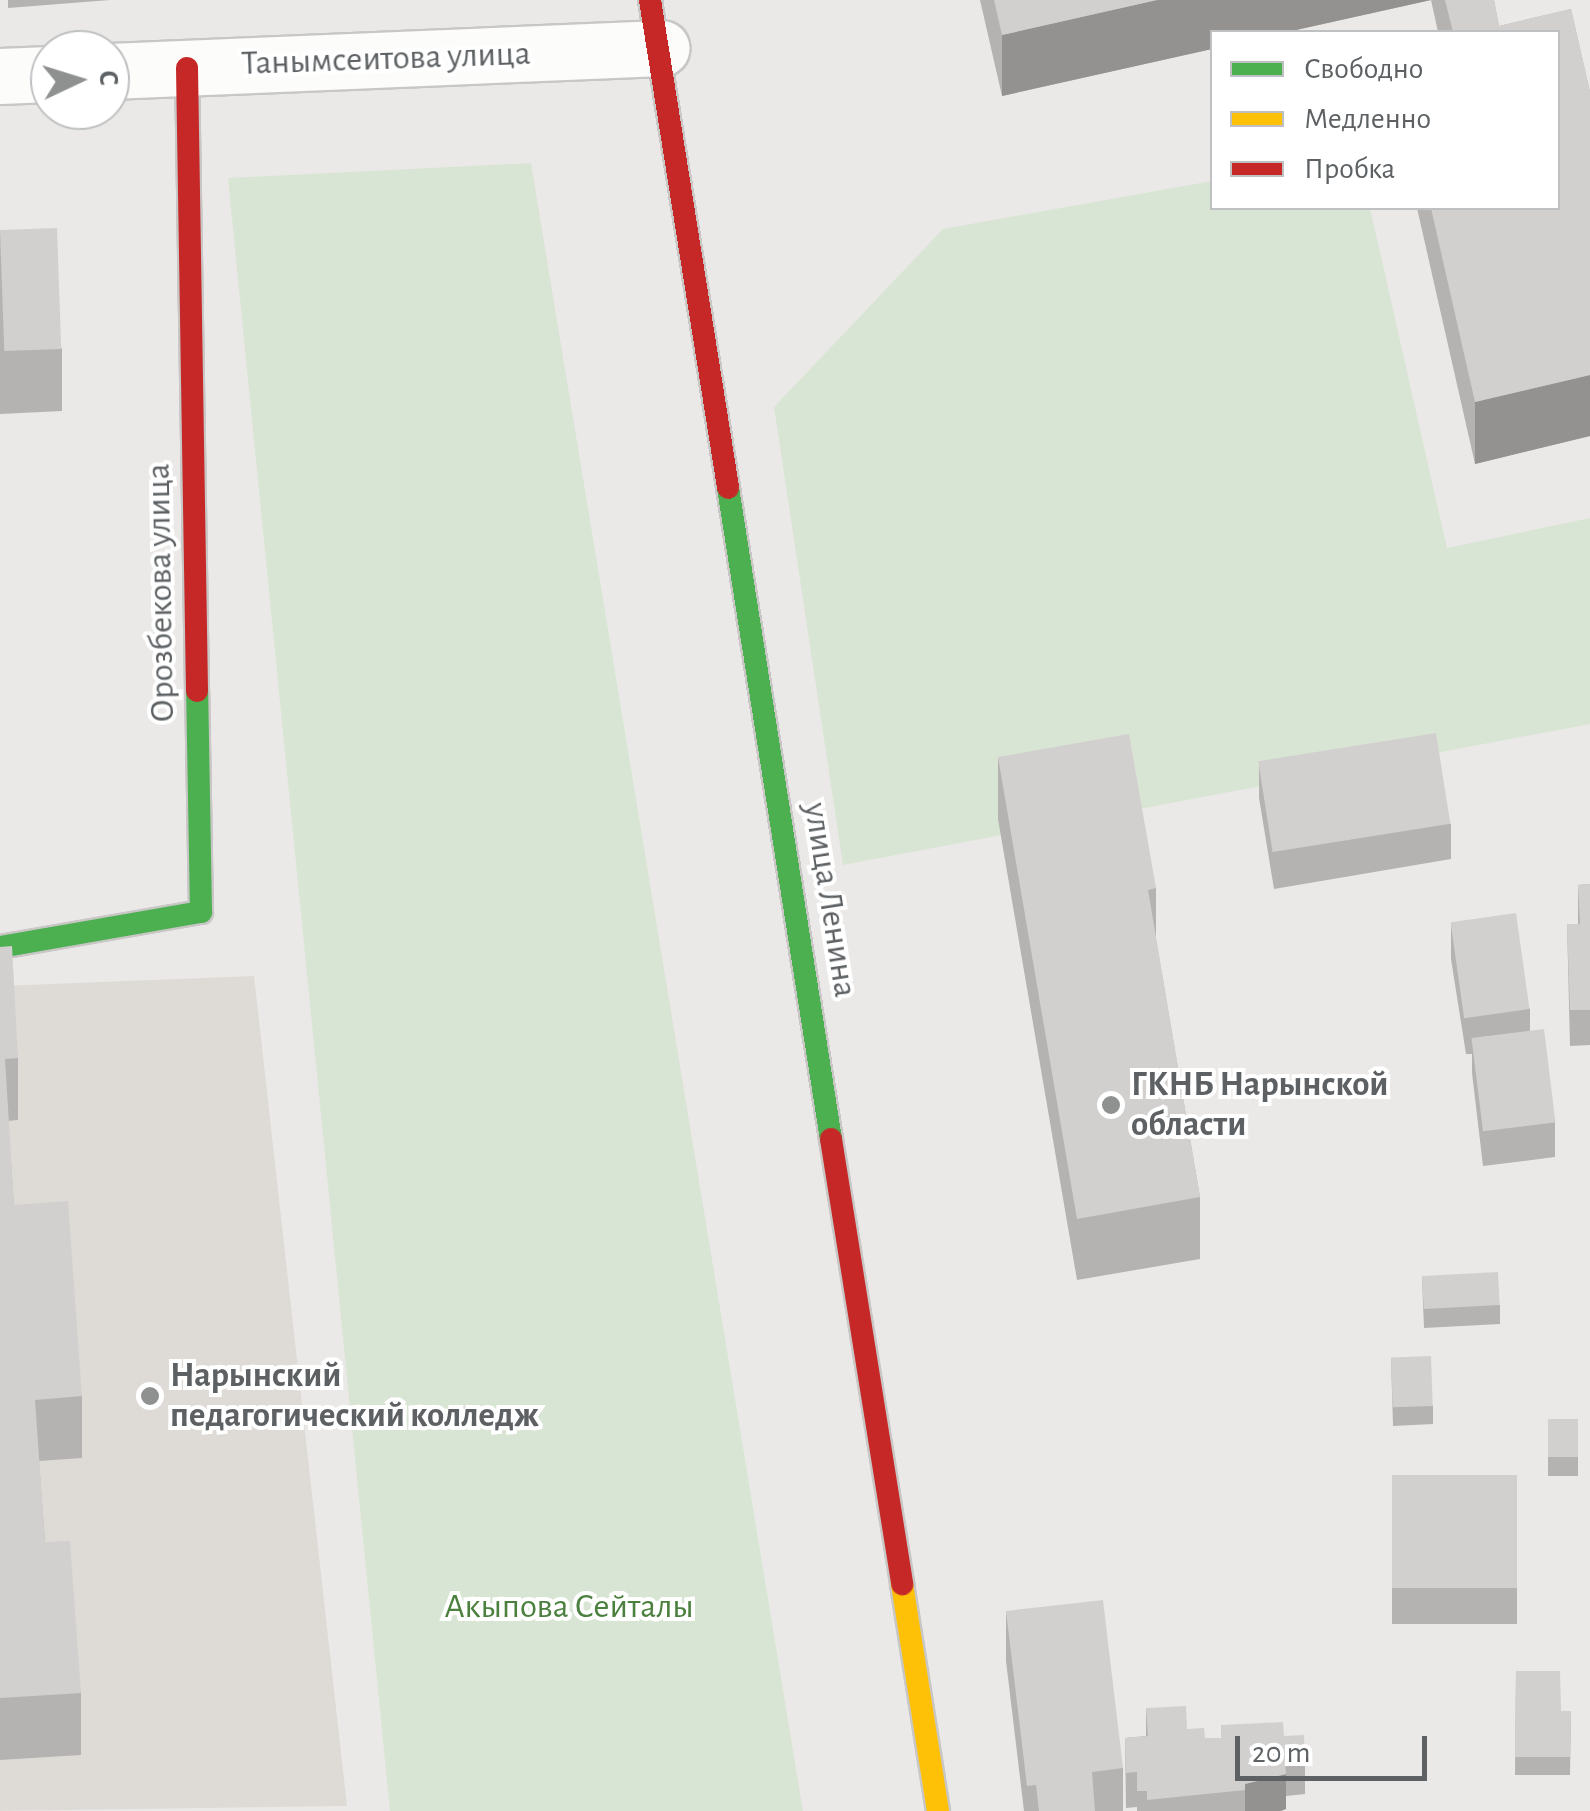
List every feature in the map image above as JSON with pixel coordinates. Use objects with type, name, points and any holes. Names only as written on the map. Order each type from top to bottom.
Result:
[{"type":"main road","name":"улица Ленина","points":[[656,24],[938,1811]]},
{"type":"main road","name":"Орозбекова улица","points":[[0,947],[202,912],[188,68]]},
{"type":"street","name":"Танымсеитова улица","points":[[130,70],[656,24]]},
{"type":"street","points":[[0,76],[30,75]]},
{"type":"shaded area","name":"Нарынский педагогический колледж","points":[[254,976],[347,1806],[0,1811],[0,986]]},
{"type":"green space","name":"Акыпова Сейталы","points":[[531,163],[803,1811],[390,1811],[228,178]]},
{"type":"green space","points":[[1210,181],[1210,210],[1370,210],[1447,548],[1590,518],[1590,724],[843,865],[774,407],[943,229]]},
{"type":"building","points":[[994,0],[1157,0],[1002,35]]},
{"type":"building","points":[[1445,0],[1494,0],[1499,26],[1571,9],[1590,92],[1590,375],[1475,402],[1431,210],[1560,210],[1560,30],[1452,30]]},
{"type":"building","points":[[57,228],[61,349],[4,351],[0,230]]},
{"type":"building","points":[[1436,733],[1450,824],[1273,852],[1258,761]]},
{"type":"building","name":"ГКНБ Нарынской области","points":[[1129,734],[1156,888],[1148,890],[1200,1197],[1077,1219],[998,757]]},
{"type":"building","points":[[1590,884],[1590,1010],[1570,1010],[1567,924],[1580,924],[1578,885]]},
{"type":"building","points":[[1516,913],[1529,1009],[1464,1018],[1451,922]]},
{"type":"building","points":[[12,946],[18,1058],[5,1059],[14,1205],[68,1201],[82,1396],[35,1400],[45,1542],[70,1541],[81,1693],[0,1698],[0,947]]},
{"type":"building","points":[[1544,1029],[1555,1122],[1483,1131],[1472,1038]]},
{"type":"building","points":[[1498,1272],[1500,1305],[1424,1309],[1422,1276]]},
{"type":"building","points":[[1431,1356],[1433,1406],[1393,1407],[1391,1357]]},
{"type":"building","points":[[1548,1419],[1578,1419],[1578,1457],[1548,1457]]},
{"type":"building","points":[[1392,1475],[1517,1475],[1517,1588],[1392,1588]]},
{"type":"building","points":[[1103,1600],[1123,1768],[1092,1772],[1095,1811],[1039,1811],[1036,1785],[1027,1786],[1006,1611]]},
{"type":"building","points":[[1516,1671],[1560,1671],[1561,1711],[1571,1711],[1570,1757],[1515,1757]]},
{"type":"building","points":[[1186,1706],[1187,1729],[1204,1728],[1205,1738],[1221,1738],[1221,1725],[1283,1722],[1284,1736],[1304,1735],[1305,1759],[1285,1761],[1286,1774],[1245,1784],[1245,1790],[1147,1800],[1147,1791],[1137,1791],[1137,1772],[1126,1773],[1125,1738],[1148,1736],[1146,1708]]},
{"type":"traffic: fast","points":[[728,488],[831,1139]]},
{"type":"traffic: fast","points":[[0,947],[201,912],[197,691]]},
{"type":"traffic: slow","points":[[902,1584],[938,1811]]},
{"type":"traffic: jam","points":[[650,0],[728,488]]},
{"type":"traffic: jam","points":[[187,68],[197,691]]},
{"type":"traffic: jam","points":[[831,1139],[902,1584]]},
{"type":"place","name":"ГКНБ Нарынской области","points":[[1111,1105]]},
{"type":"place","name":"Нарынский педагогический колледж","points":[[150,1396]]}]
